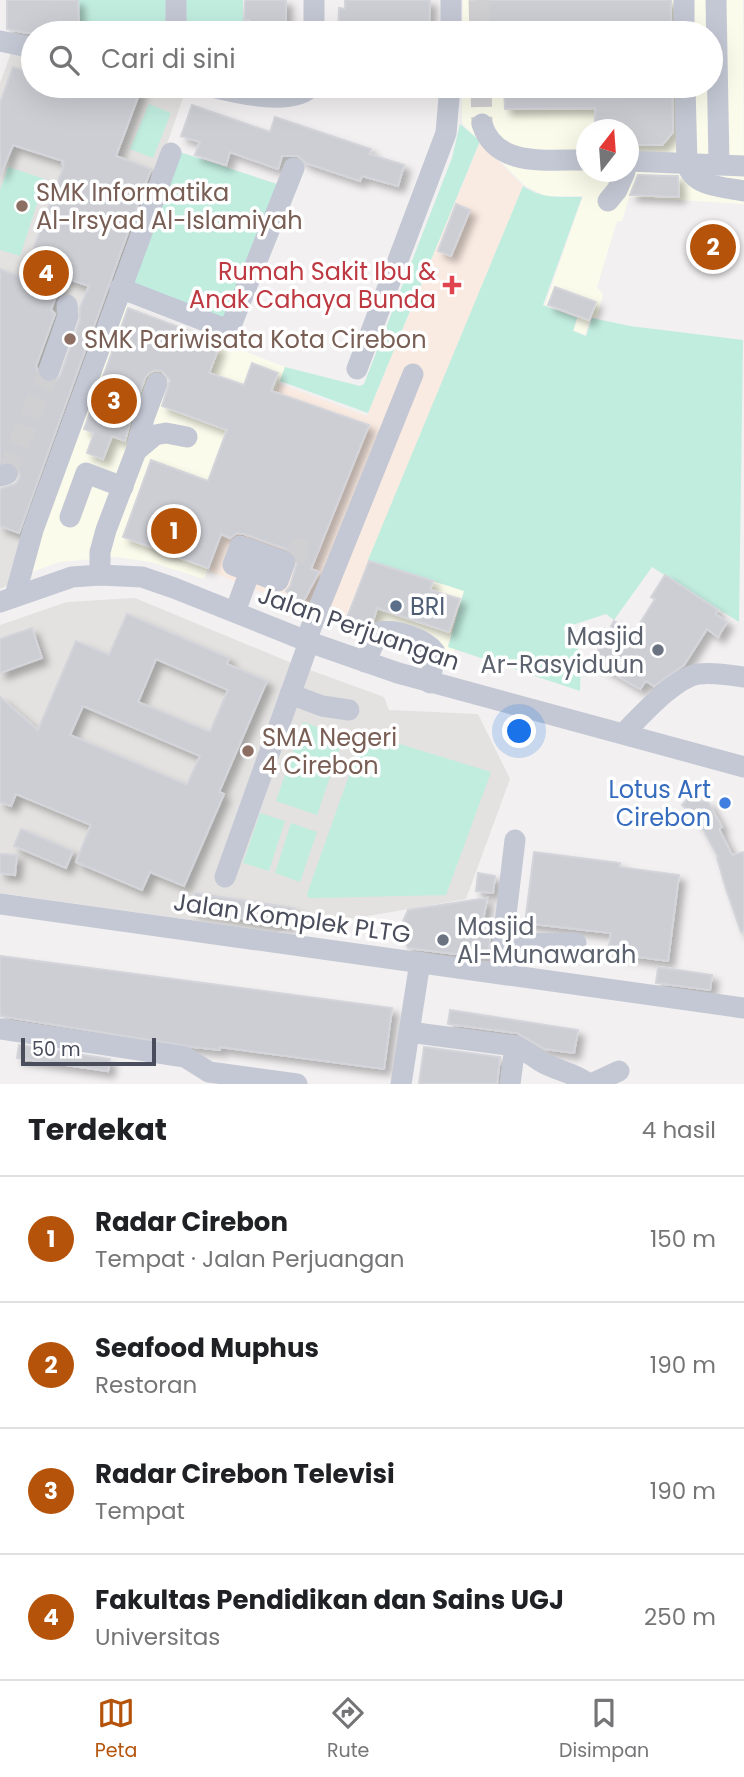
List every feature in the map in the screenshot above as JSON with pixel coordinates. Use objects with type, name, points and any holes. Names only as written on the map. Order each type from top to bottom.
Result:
[{"type":"street","points":[[176,0],[176,21]]},
{"type":"street","points":[[314,0],[314,21]]},
{"type":"street","points":[[451,0],[451,21]]},
{"type":"street","points":[[684,0],[684,21]]},
{"type":"street","points":[[716,0],[716,21]]},
{"type":"street","points":[[0,41],[21,45]]},
{"type":"street","points":[[356,369],[446,133],[449,98]]},
{"type":"street","points":[[685,98],[689,172],[701,181],[744,191]]},
{"type":"street","points":[[718,98],[719,165]]},
{"type":"street","points":[[482,124],[493,144],[501,152],[514,158],[576,160]]},
{"type":"street","points":[[8,599],[171,153]]},
{"type":"street","points":[[639,162],[744,166]]},
{"type":"street","points":[[120,288],[223,328],[228,327],[232,323],[294,168]]},
{"type":"street","points":[[608,201],[621,182]]},
{"type":"street","points":[[48,370],[68,316],[67,305]]},
{"type":"street","points":[[225,877],[308,641],[326,559],[414,374]]},
{"type":"street","points":[[100,575],[100,552],[157,383]]},
{"type":"street","points":[[136,450],[155,435],[166,433],[187,437]]},
{"type":"street","points":[[70,517],[86,473],[123,486]]},
{"type":"street","points":[[235,612],[250,571],[233,565],[240,546],[290,562]]},
{"type":"street","name":"Jalan Perjuangan","points":[[8,599],[72,577],[100,575],[142,578],[365,662],[430,683],[744,767]]},
{"type":"street","points":[[365,662],[379,632],[391,632],[422,641],[435,652],[430,683]]},
{"type":"street","points":[[624,733],[646,710],[688,677],[700,674],[744,677]]},
{"type":"street","points":[[290,694],[322,706],[349,710]]},
{"type":"street","points":[[499,973],[515,840]]},
{"type":"street","name":"Jalan Komplek PLTG","points":[[0,904],[744,1008]]},
{"type":"street","points":[[503,944],[576,943]]},
{"type":"street","points":[[401,1084],[420,962]]},
{"type":"street","points":[[0,1029],[185,1057],[209,1072],[297,1084]]},
{"type":"street","points":[[409,1032],[515,1046],[542,1062],[579,1076],[590,1084],[619,1071]]},
{"type":"street","points":[[510,1084],[515,1046]]},
{"type":"shaded area","points":[[463,0],[743,0],[744,204],[629,197],[622,221],[617,221],[597,287],[603,295],[597,318],[591,317],[585,335],[574,330],[578,317],[545,305],[583,196],[546,196],[524,185],[462,123],[462,98],[723,98],[723,21],[462,21]]},
{"type":"shaded area","points":[[11,53],[21,55],[21,98],[183,98],[15,582],[0,589],[0,83]]},
{"type":"shaded area","name":"Rumah Sakit Ibu & Anak Cahaya Bunda","points":[[480,142],[523,186],[342,625],[209,571],[278,383],[367,416]]},
{"type":"shaded area","points":[[119,303],[285,367],[204,579],[151,562],[115,557],[59,562],[27,574]]},
{"type":"shaded area","points":[[368,560],[464,591],[448,646],[455,649],[450,664],[340,630]]},
{"type":"shaded area","name":"SMA Negeri 4 Cirebon","points":[[135,598],[299,666],[384,697],[389,710],[478,714],[510,779],[466,899],[276,932],[0,893],[0,625],[67,602]]},
{"type":"green space","points":[[79,0],[167,0],[167,21],[80,21]]},
{"type":"green space","points":[[184,0],[243,0],[243,21],[184,21]]},
{"type":"green space","points":[[149,104],[171,113],[153,158],[130,149]]},
{"type":"green space","points":[[460,124],[480,141],[368,413],[280,381],[285,367],[360,386],[364,384],[452,158]]},
{"type":"green space","points":[[177,151],[280,185],[227,319],[124,286]]},
{"type":"green space","points":[[8,167],[45,179],[20,256],[0,250],[0,190]]},
{"type":"green space","points":[[523,186],[544,195],[582,197],[543,305],[577,318],[573,331],[586,336],[592,318],[630,326],[743,340],[739,622],[652,567],[614,620],[606,614],[563,628],[581,654],[580,691],[448,647],[464,591],[368,560]]},
{"type":"green space","points":[[303,722],[344,736],[317,815],[276,801]]},
{"type":"green space","points":[[364,733],[491,772],[446,895],[309,898],[307,894]]},
{"type":"green space","points":[[260,813],[285,821],[269,871],[243,863]]},
{"type":"green space","points":[[291,823],[317,832],[300,882],[275,873]]},
{"type":"building","points":[[7,0],[78,0],[79,21],[21,21],[21,32],[7,29]]},
{"type":"building","points":[[245,0],[286,0],[286,21],[244,20]]},
{"type":"building","points":[[345,0],[430,0],[429,21],[338,21],[339,8],[345,9]]},
{"type":"building","points":[[485,0],[671,0],[671,21],[486,21]]},
{"type":"building","points":[[13,67],[21,70],[21,98],[138,98],[116,156],[151,169],[19,533],[0,526],[0,489],[16,484],[20,477],[16,464],[10,461],[0,462],[0,269],[23,278],[64,165],[63,161],[13,145],[0,176],[0,103]],"holes":[[[63,277],[89,286],[80,308],[80,320],[61,374],[57,380],[45,383],[39,378],[36,366],[55,314],[51,310]]]},
{"type":"building","points":[[505,98],[672,98],[673,132],[662,145],[639,145],[639,119],[595,119],[595,108],[505,109]]},
{"type":"building","points":[[192,105],[270,132],[275,117],[371,149],[369,154],[404,165],[398,186],[362,176],[360,181],[306,163],[298,156],[282,156],[278,169],[230,152],[226,165],[195,155],[200,142],[181,136]]},
{"type":"building","points":[[639,175],[678,176],[679,197],[630,195],[635,182],[639,182]]},
{"type":"building","points":[[456,204],[470,210],[451,256],[438,251]]},
{"type":"building","points":[[555,287],[596,302],[589,320],[548,305]]},
{"type":"building","points":[[128,308],[187,330],[186,334],[219,347],[209,373],[244,385],[252,363],[278,373],[271,391],[369,425],[311,569],[319,572],[302,604],[286,591],[298,560],[289,550],[244,534],[237,533],[230,538],[221,534],[208,568],[123,537],[151,460],[208,481],[227,430],[162,406],[170,380],[162,371],[155,370],[145,378],[125,441],[112,436],[103,459],[87,453],[94,433],[84,429]]},
{"type":"building","points":[[369,561],[433,581],[430,590],[460,599],[449,632],[377,608],[373,621],[364,633],[344,625]]},
{"type":"building","points":[[665,575],[718,610],[715,614],[727,622],[718,637],[707,629],[684,665],[654,686],[646,681],[640,689],[592,661],[614,621],[633,634],[655,599],[651,597]]},
{"type":"building","points":[[127,614],[229,658],[227,664],[267,681],[219,792],[224,794],[184,886],[150,872],[142,890],[76,862],[91,825],[16,794],[11,806],[0,802],[0,697],[38,730],[76,641],[109,655]],"holes":[[[156,659],[228,690],[210,732],[138,702]],[[83,706],[200,756],[187,785],[70,735]]]},
{"type":"building","points":[[32,628],[42,658],[0,673],[0,639]]},
{"type":"building","points":[[692,794],[699,801],[708,802],[722,827],[719,829],[732,855],[744,852],[744,931],[741,932],[718,857],[699,822],[682,805]]},
{"type":"building","points":[[21,829],[73,851],[66,868],[14,846]]},
{"type":"building","points":[[534,852],[620,863],[619,867],[679,875],[668,961],[608,953],[611,933],[525,923]]},
{"type":"building","points":[[0,854],[17,855],[15,875],[0,873]]},
{"type":"building","points":[[478,873],[495,876],[493,893],[476,891]]},
{"type":"building","points":[[195,893],[294,908],[291,926],[192,911]]},
{"type":"building","name":"Masjid Al-Munawarah","points":[[487,898],[482,927],[491,928],[488,958],[408,948],[400,928],[408,910]]},
{"type":"building","points":[[0,956],[392,1008],[384,1069],[220,1047],[220,1050],[193,1047],[0,1016]]},
{"type":"building","points":[[658,967],[712,975],[710,990],[656,983]]},
{"type":"building","points":[[450,1010],[578,1030],[574,1053],[545,1049],[517,1033],[448,1024]]},
{"type":"building","points":[[19,1045],[110,1059],[108,1071],[17,1058]]},
{"type":"building","points":[[424,1047],[500,1057],[497,1084],[419,1084]]},
{"type":"tunnel","points":[[479,0],[480,21]]},
{"type":"tunnel","points":[[481,98],[482,124]]},
{"type":"tunnel","points":[[7,474],[49,370]]},
{"type":"tunnel","points":[[294,561],[299,549],[317,555]]},
{"type":"place","name":"SMK Informatika Al-Irsyad Al-Islamiyah","points":[[22,206]]},
{"type":"place","name":"Seafood Muphus","points":[[713,247]]},
{"type":"place","name":"Fakultas Pendidikan dan Sains UGJ","points":[[46,273]]},
{"type":"place","name":"Rumah Sakit Ibu & Anak Cahaya Bunda","points":[[452,285]]},
{"type":"place","name":"SMK Pariwisata Kota Cirebon","points":[[70,339]]},
{"type":"place","name":"Radar Cirebon Televisi","points":[[114,401]]},
{"type":"place","name":"Radar Cirebon","points":[[174,531]]},
{"type":"place","name":"BRI","points":[[396,606]]},
{"type":"place","name":"Masjid Ar-Rasyiduun","points":[[658,650]]},
{"type":"place","name":"SMA Negeri 4 Cirebon","points":[[248,751]]},
{"type":"place","name":"Lotus Art Cirebon","points":[[725,803]]},
{"type":"place","name":"Masjid Al-Munawarah","points":[[443,940]]}]
